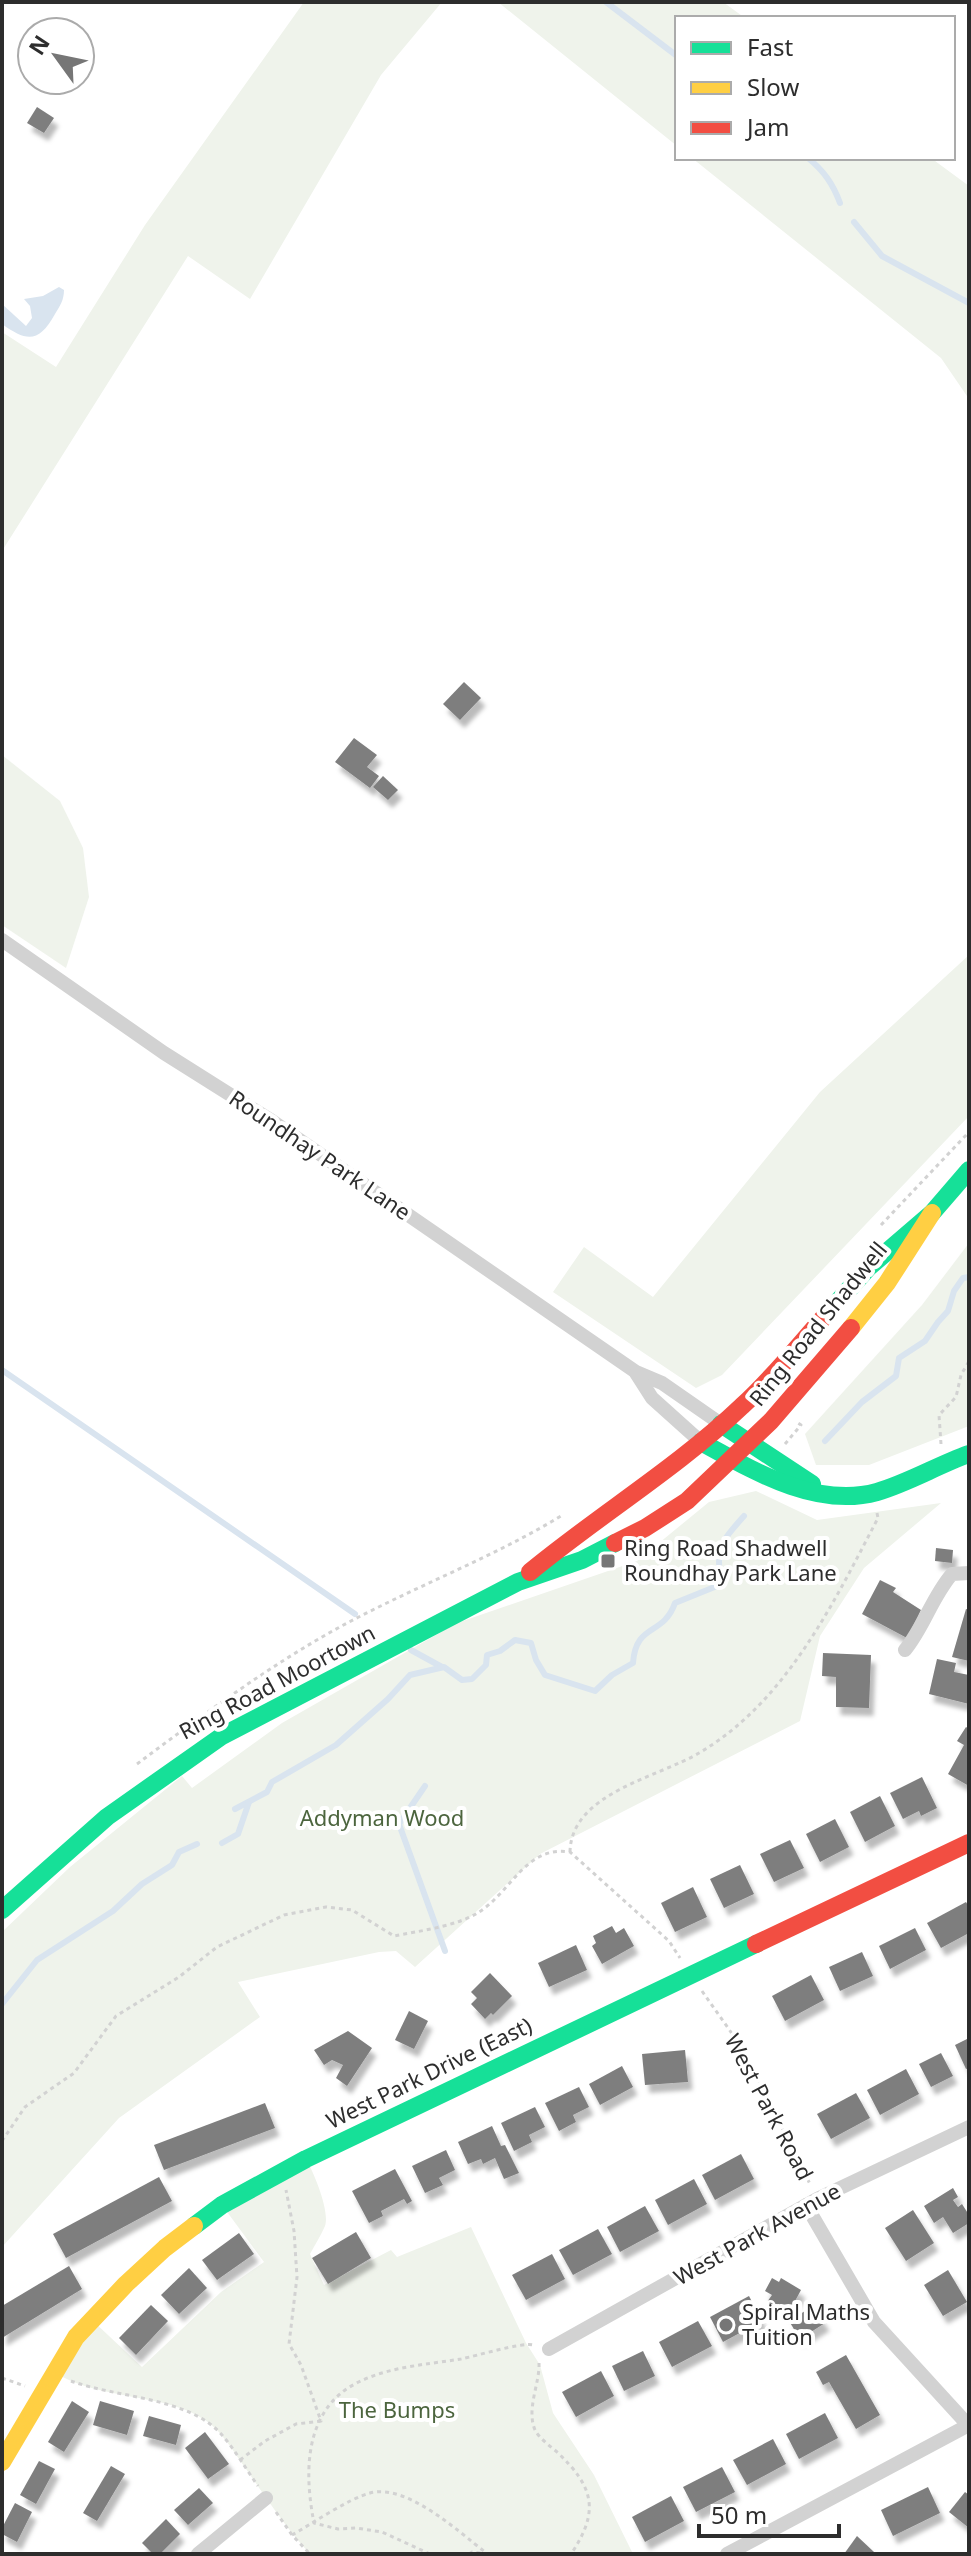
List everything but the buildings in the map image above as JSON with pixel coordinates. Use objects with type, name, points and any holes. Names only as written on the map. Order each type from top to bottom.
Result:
[{"type":"main road","name":"Ring Road Shadwell","points":[[733,1460],[832,1351],[887,1283],[932,1213],[969,1170]]},
{"type":"main road","name":"Ring Road Shadwell","points":[[721,1424],[743,1406],[868,1268],[932,1213]]},
{"type":"main road","name":"Ring Road Moortown","points":[[518,1582],[721,1424]]},
{"type":"main road","points":[[721,1424],[826,1493]]},
{"type":"main road","points":[[701,1442],[795,1488],[851,1496],[875,1493],[969,1454]]},
{"type":"main road","name":"Ring Road Moortown","points":[[2,1910],[89,1831],[176,1765],[222,1736],[518,1582],[582,1560],[645,1528],[687,1501],[733,1460]]},
{"type":"main road","name":"West Park Drive (East)","points":[[2,2462],[76,2337],[165,2248],[222,2205],[279,2173],[444,2091],[969,1843]]},
{"type":"street","name":"Roundhay Park Lane","points":[[2,940],[636,1372],[662,1383],[721,1424]]},
{"type":"street","name":"Roundhay Park Lane","points":[[636,1372],[652,1398],[701,1442]]},
{"type":"street","points":[[905,1650],[952,1574],[969,1573]]},
{"type":"street","name":"West Park Avenue","points":[[549,2349],[812,2202],[969,2127]]},
{"type":"street","name":"West Park Road","points":[[812,2202],[874,2322],[969,2425]]},
{"type":"street","points":[[727,2554],[751,2548],[969,2425]]},
{"type":"street","points":[[198,2554],[266,2498]]},
{"type":"path","points":[[942,1463],[939,1415],[956,1397],[961,1375],[969,1361]]},
{"type":"path","points":[[2,2141],[25,2107],[74,2073],[116,2016],[179,1977],[217,1947],[284,1915],[326,1907],[352,1910],[394,1936],[444,1925],[479,1913],[540,1854],[557,1850],[570,1852],[570,1839],[581,1821],[607,1795],[697,1755],[739,1726],[771,1694],[820,1621],[878,1518],[875,1493]]},
{"type":"path","points":[[130,1770],[307,1646],[568,1512]]},
{"type":"path","name":"West Park Road","points":[[570,1852],[669,1941],[747,2057],[812,2202]]},
{"type":"path","points":[[279,2173],[289,2198],[297,2277],[290,2315],[289,2344],[301,2365],[321,2421]]},
{"type":"path","points":[[526,2343],[540,2365]]},
{"type":"path","points":[[314,2523],[309,2498],[313,2436],[326,2412],[347,2389],[406,2367],[489,2354],[526,2343],[549,2349],[540,2365],[533,2413],[535,2431],[567,2461],[588,2488],[591,2512],[583,2536],[571,2554]]},
{"type":"path","points":[[54,2372],[87,2387],[183,2409],[204,2419],[221,2434],[292,2535],[310,2554]]},
{"type":"path","points":[[240,2460],[296,2424],[321,2421]]},
{"type":"path","points":[[292,2535],[370,2493],[393,2492],[438,2515],[487,2553]]},
{"type":"path","points":[[314,2523],[338,2529],[382,2532],[430,2554]]},
{"type":"path","points":[[469,2554],[487,2553]]},
{"type":"green space","points":[[304,2],[442,2],[381,75],[250,299],[188,256],[2,551],[2,332],[56,367],[145,225]]},
{"type":"green space","points":[[498,2],[723,2],[742,16],[675,16],[675,144]]},
{"type":"green space","points":[[694,160],[934,160],[969,186],[969,399],[941,358]]},
{"type":"green space","points":[[2,755],[60,801],[83,848],[89,897],[66,968],[2,925]]},
{"type":"green space","points":[[969,955],[969,1116],[722,1375],[696,1388],[553,1292],[584,1247],[653,1297],[820,1092]]},
{"type":"green space","points":[[969,1243],[969,1426],[869,1465],[816,1465],[805,1434],[922,1305]]},
{"type":"green space","name":"Addyman Wood","points":[[756,1491],[817,1520],[941,1503],[864,1568],[820,1636],[800,1721],[540,1854],[415,1967],[396,1951],[379,1952],[238,1982],[260,2017],[119,2118],[2,2247],[2,1932],[70,1867],[182,1776],[192,1788],[282,1723],[457,1623],[637,1561],[709,1502]]},
{"type":"green space","name":"The Bumps","points":[[306,2159],[317,2182],[325,2211],[325,2226],[310,2254],[324,2285],[391,2250],[397,2257],[471,2227],[526,2343],[540,2365],[553,2413],[594,2475],[633,2554],[310,2554],[226,2441],[205,2420],[170,2405],[91,2388],[54,2372],[92,2320],[142,2367],[221,2292],[264,2262],[222,2205]]},
{"type":"shaded area","points":[[59,287],[64,290],[61,303],[38,335],[19,334],[2,324],[2,304],[26,326],[32,318],[30,306],[24,299],[43,296]]},
{"type":"waterway","points":[[606,2],[675,54]]},
{"type":"waterway","points":[[810,160],[827,178],[840,203]]},
{"type":"waterway","points":[[854,222],[882,256],[969,303]]},
{"type":"waterway","points":[[825,1441],[862,1402],[896,1376],[899,1358],[925,1341],[948,1311],[954,1291],[963,1278],[969,1277]]},
{"type":"waterway","points":[[2,1370],[355,1614]]},
{"type":"waterway","points":[[235,1809],[267,1792],[272,1782],[336,1745],[410,1675],[444,1667],[462,1680],[472,1679],[486,1665],[487,1655],[500,1651],[515,1640],[531,1643],[545,1675],[595,1691],[612,1675],[633,1663],[639,1641],[664,1621],[675,1603],[722,1584],[719,1562],[721,1547],[744,1516]]},
{"type":"waterway","points":[[411,1650],[442,1667]]},
{"type":"waterway","points":[[425,1786],[399,1824],[445,1951]]},
{"type":"waterway","points":[[222,1843],[238,1834],[249,1802]]},
{"type":"waterway","points":[[2,2004],[37,1960],[113,1911],[142,1884],[172,1865],[179,1852],[197,1844]]},
{"type":"traffic: fast","points":[[825,1316],[868,1268],[932,1213],[969,1170]]},
{"type":"traffic: fast","points":[[721,1424],[812,1484]]},
{"type":"traffic: fast","points":[[701,1442],[785,1484],[831,1495],[854,1496],[877,1492],[969,1454]]},
{"type":"traffic: fast","points":[[2,1910],[107,1817],[222,1736],[518,1582],[582,1560],[615,1543]]},
{"type":"traffic: fast","points":[[194,2226],[222,2205],[306,2159],[756,1944]]},
{"type":"traffic: slow","points":[[851,1328],[887,1283],[932,1213]]},
{"type":"traffic: slow","points":[[2,2462],[76,2337],[126,2284],[194,2226]]},
{"type":"traffic: jam","points":[[530,1572],[717,1429],[764,1385],[825,1316]]},
{"type":"traffic: jam","points":[[615,1543],[687,1501],[771,1421],[851,1328]]},
{"type":"traffic: jam","points":[[756,1944],[969,1843]]},
{"type":"place","name":"Ring Road Shadwell Roundhay Park Lane","points":[[608,1561]]},
{"type":"place","name":"Spiral Maths Tuition","points":[[726,2325]]}]
